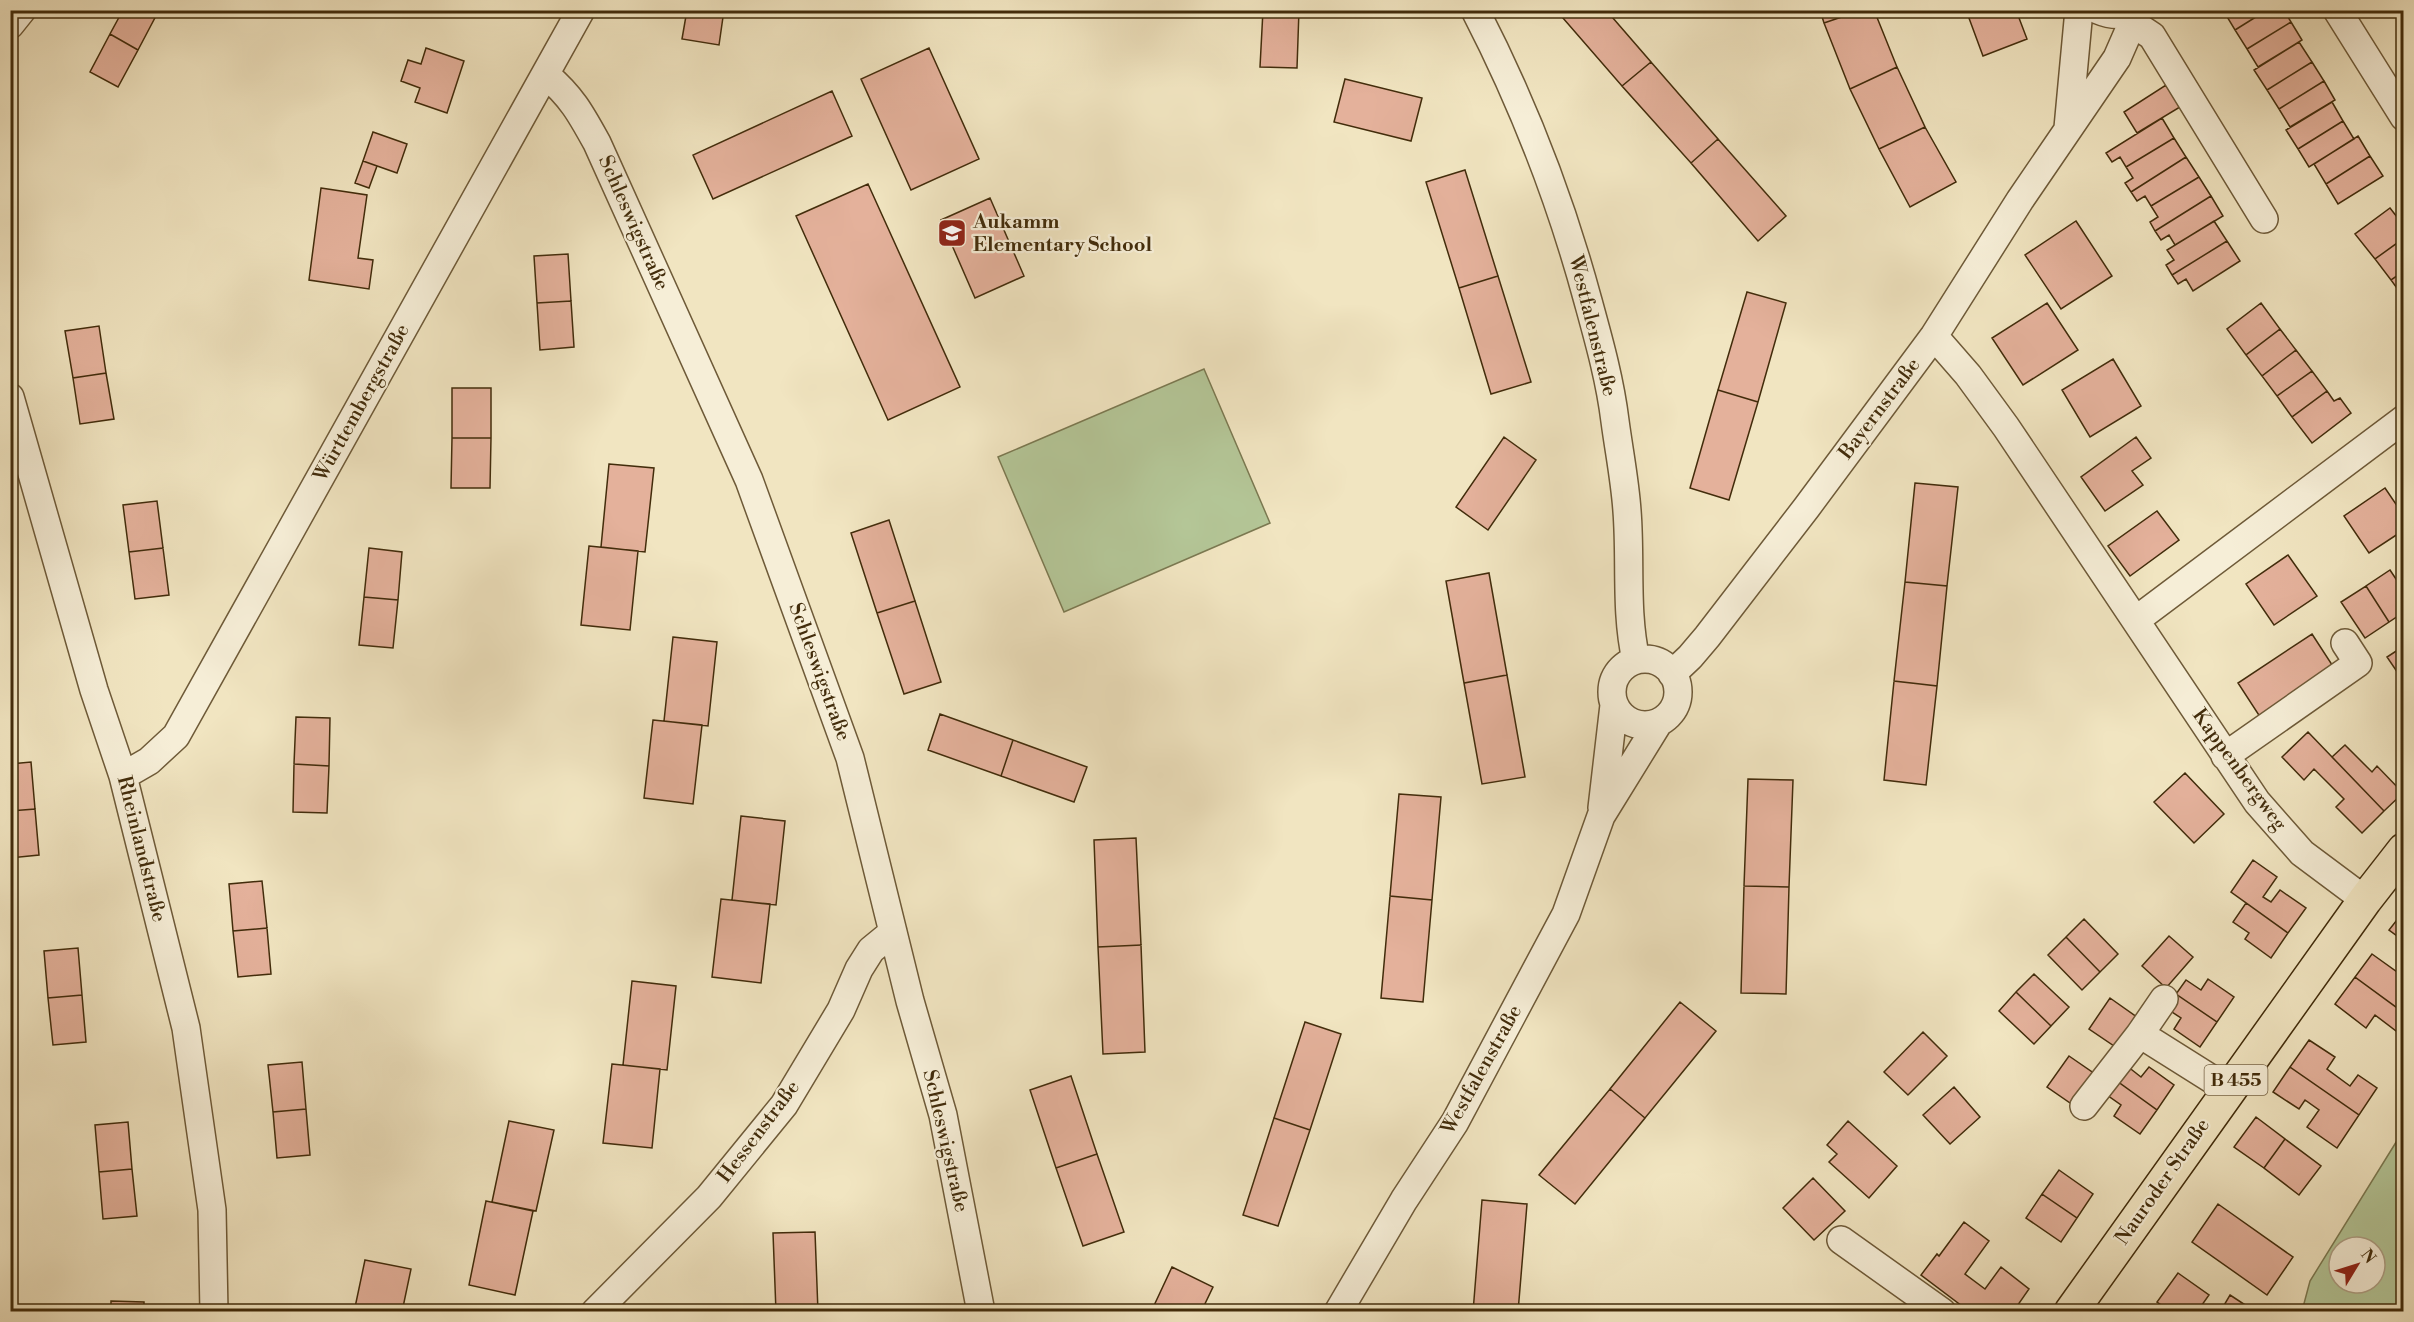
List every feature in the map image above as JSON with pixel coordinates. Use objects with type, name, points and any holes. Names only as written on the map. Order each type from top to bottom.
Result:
[{"type":"main road","name":"Nauroder Straße","points":[[2070,1311],[2403,850]]},
{"type":"street","points":[[10,25],[22,10]]},
{"type":"street","name":"Württembergstraße","points":[[123,776],[149,761],[176,736],[581,10]]},
{"type":"street","name":"Westfalenstraße","points":[[1475,10],[1497,53],[1532,133],[1557,200],[1579,267],[1601,349],[1615,418],[1627,511],[1631,637],[1636,660]]},
{"type":"street","name":"Bayernstraße","points":[[2068,129],[2079,10]]},
{"type":"street","points":[[2098,10],[2112,15],[2136,15],[2152,36],[2264,219]]},
{"type":"street","points":[[2337,10],[2403,117]]},
{"type":"street","name":"Bayernstraße","points":[[1672,674],[1701,644],[1807,507],[1934,336],[2068,129],[2117,58],[2136,15]]},
{"type":"street","name":"Schleswigstraße","points":[[546,75],[575,103],[597,143],[749,480],[850,758],[892,932],[943,1114],[981,1311]]},
{"type":"street","name":"Kappenbergweg","points":[[1934,336],[1968,375],[2006,427],[2258,802],[2302,853],[2365,900]]},
{"type":"street","name":"Rheinlandstraße","points":[[10,398],[94,690],[123,776],[186,1028],[212,1210],[214,1311]]},
{"type":"street","points":[[2136,620],[2403,419]]},
{"type":"street","points":[[2225,756],[2358,663],[2345,643]]},
{"type":"street","points":[[1647,659],[1665,666],[1672,674],[1677,684],[1678,695],[1675,706],[1659,723],[1638,725],[1628,721],[1614,705],[1611,694],[1613,682],[1618,672],[1626,665],[1636,660],[1647,659]]},
{"type":"street","name":"Westfalenstraße","points":[[1601,816],[1614,705]]},
{"type":"street","name":"Westfalenstraße","points":[[1338,1311],[1404,1200],[1455,1122],[1566,914],[1601,816],[1659,723]]},
{"type":"street","name":"Hessenstraße","points":[[595,1311],[709,1197],[784,1105],[841,1010],[871,950],[892,932]]},
{"type":"street","points":[[2084,1106],[2164,999]]},
{"type":"street","points":[[2140,1034],[2229,1090]]},
{"type":"street","points":[[1841,1240],[1942,1311]]},
{"type":"green space","points":[[1204,369],[1270,523],[1064,612],[998,457]]},
{"type":"green space","points":[[2403,1131],[2403,1311],[2302,1311],[2310,1281],[2327,1254],[2327,1295],[2387,1295],[2387,1235],[2339,1235]]},
{"type":"building","points":[[123,10],[155,10],[158,12],[138,50],[110,34]]},
{"type":"building","points":[[687,10],[724,10],[719,45],[682,39]]},
{"type":"building","points":[[1263,10],[1299,10],[1297,68],[1260,67]]},
{"type":"building","points":[[1556,10],[1606,10],[1651,62],[1622,86]]},
{"type":"building","points":[[1820,10],[1862,10],[1824,23]]},
{"type":"building","points":[[1862,10],[1874,10],[1897,67],[1850,89],[1824,23]]},
{"type":"building","points":[[1966,10],[2016,10],[2027,39],[1983,56]]},
{"type":"building","points":[[2223,10],[2267,10],[2235,30]]},
{"type":"building","points":[[2267,10],[2284,10],[2291,22],[2247,49],[2235,30]]},
{"type":"building","points":[[2291,22],[2302,40],[2258,67],[2247,49]]},
{"type":"building","points":[[110,34],[138,50],[118,87],[90,72]]},
{"type":"building","points":[[2299,42],[2312,62],[2267,90],[2254,70]]},
{"type":"building","points":[[426,48],[464,61],[447,113],[415,102],[420,88],[401,81],[408,60],[421,64]]},
{"type":"building","points":[[929,48],[979,159],[911,190],[861,79]]},
{"type":"building","points":[[1651,62],[1718,139],[1691,163],[1622,86]]},
{"type":"building","points":[[2312,62],[2324,81],[2279,109],[2267,90]]},
{"type":"building","points":[[1897,67],[1925,127],[1879,149],[1850,89]]},
{"type":"building","points":[[1345,79],[1422,98],[1411,141],[1334,122]]},
{"type":"building","points":[[2324,81],[2335,100],[2290,127],[2279,109]]},
{"type":"building","points":[[2166,85],[2180,107],[2137,133],[2124,112]]},
{"type":"building","points":[[832,91],[852,136],[713,199],[693,155]]},
{"type":"building","points":[[2332,102],[2343,121],[2298,149],[2286,130]]},
{"type":"building","points":[[2162,118],[2174,138],[2126,167],[2120,157],[2112,162],[2106,153]]},
{"type":"building","points":[[2343,121],[2354,139],[2309,167],[2298,149]]},
{"type":"building","points":[[1925,127],[1956,182],[1910,207],[1879,149]]},
{"type":"building","points":[[373,132],[407,144],[397,173],[363,161]]},
{"type":"building","points":[[2358,136],[2370,156],[2326,184],[2314,164]]},
{"type":"building","points":[[2174,138],[2186,157],[2131,192],[2125,183],[2133,178],[2126,167]]},
{"type":"building","points":[[1718,139],[1786,216],[1758,241],[1691,163]]},
{"type":"building","points":[[2370,156],[2383,176],[2338,204],[2326,184]]},
{"type":"building","points":[[2186,157],[2199,177],[2151,206],[2145,196],[2137,201],[2131,192]]},
{"type":"building","points":[[363,161],[377,166],[369,188],[355,183]]},
{"type":"building","points":[[1465,170],[1498,276],[1459,288],[1426,182]]},
{"type":"building","points":[[2199,177],[2211,196],[2155,231],[2150,222],[2158,217],[2151,206]]},
{"type":"building","points":[[868,184],[960,387],[888,420],[796,216]]},
{"type":"building","points":[[321,188],[367,195],[358,258],[373,260],[369,289],[309,280]]},
{"type":"building","points":[[2211,196],[2223,216],[2175,245],[2169,235],[2161,240],[2155,231]]},
{"type":"building","points":[[990,198],[1024,276],[975,298],[941,220]]},
{"type":"building","points":[[2390,208],[2404,226],[2404,238],[2375,259],[2355,234]]},
{"type":"building","points":[[2076,221],[2112,276],[2061,309],[2025,255]]},
{"type":"building","points":[[2214,221],[2227,241],[2172,275],[2166,265],[2174,260],[2167,250]]},
{"type":"building","points":[[2404,238],[2404,271],[2391,280],[2375,259]]},
{"type":"building","points":[[2227,241],[2240,261],[2193,291],[2186,279],[2178,284],[2172,275]]},
{"type":"building","points":[[568,254],[571,301],[537,303],[534,256]]},
{"type":"building","points":[[2404,271],[2404,298],[2391,280]]},
{"type":"building","points":[[1498,276],[1531,382],[1491,394],[1459,288]]},
{"type":"building","points":[[1747,292],[1786,303],[1758,402],[1718,390]]},
{"type":"building","points":[[571,301],[574,347],[540,350],[537,303]]},
{"type":"building","points":[[2047,303],[2078,350],[2023,385],[1992,338]]},
{"type":"building","points":[[2261,303],[2280,329],[2246,355],[2227,329]]},
{"type":"building","points":[[99,326],[106,373],[73,378],[65,331]]},
{"type":"building","points":[[2280,329],[2296,350],[2262,376],[2246,355]]},
{"type":"building","points":[[2296,350],[2312,371],[2277,396],[2262,376]]},
{"type":"building","points":[[2113,359],[2141,406],[2090,437],[2062,390]]},
{"type":"building","points":[[2312,371],[2327,391],[2292,417],[2277,396]]},
{"type":"building","points":[[106,373],[114,419],[80,424],[73,378]]},
{"type":"building","points":[[452,388],[491,388],[491,438],[452,438]]},
{"type":"building","points":[[1718,390],[1758,402],[1729,500],[1690,488]]},
{"type":"building","points":[[2327,391],[2334,401],[2340,398],[2351,413],[2312,443],[2292,417]]},
{"type":"building","points":[[1504,437],[1536,460],[1488,530],[1456,507]]},
{"type":"building","points":[[2136,437],[2151,458],[2132,471],[2143,485],[2105,511],[2081,477]]},
{"type":"building","points":[[452,438],[491,438],[490,488],[451,488]]},
{"type":"building","points":[[609,464],[654,468],[645,552],[601,547]]},
{"type":"building","points":[[1915,483],[1958,487],[1947,586],[1905,582]]},
{"type":"building","points":[[2385,488],[2404,516],[2404,530],[2369,553],[2344,516]]},
{"type":"building","points":[[157,501],[163,548],[129,552],[123,505]]},
{"type":"building","points":[[2157,511],[2179,540],[2130,576],[2108,546]]},
{"type":"building","points":[[889,520],[915,601],[877,613],[851,533]]},
{"type":"building","points":[[589,546],[638,551],[630,630],[581,625]]},
{"type":"building","points":[[163,548],[169,595],[135,599],[129,552]]},
{"type":"building","points":[[369,548],[402,552],[398,600],[364,597]]},
{"type":"building","points":[[2288,555],[2317,596],[2274,625],[2246,584]]},
{"type":"building","points":[[2390,570],[2404,591],[2404,612],[2389,622],[2366,586]]},
{"type":"building","points":[[1489,573],[1507,675],[1464,683],[1446,581]]},
{"type":"building","points":[[1905,582],[1947,586],[1937,686],[1894,681]]},
{"type":"building","points":[[2366,586],[2389,622],[2365,638],[2341,602]]},
{"type":"building","points":[[364,597],[398,600],[393,648],[359,645]]},
{"type":"building","points":[[915,601],[941,682],[904,694],[877,613]]},
{"type":"building","points":[[2312,634],[2338,674],[2264,723],[2238,683]]},
{"type":"building","points":[[673,637],[717,642],[708,726],[664,721]]},
{"type":"building","points":[[2404,646],[2404,682],[2387,657]]},
{"type":"building","points":[[1507,675],[1525,777],[1482,784],[1464,683]]},
{"type":"building","points":[[1894,681],[1937,686],[1926,785],[1884,780]]},
{"type":"building","points":[[940,714],[1013,740],[1001,776],[928,750]]},
{"type":"building","points":[[296,717],[330,718],[329,766],[294,764]]},
{"type":"building","points":[[653,720],[702,725],[693,804],[644,798]]},
{"type":"building","points":[[2308,732],[2384,811],[2362,833],[2336,807],[2344,799],[2314,769],[2304,780],[2282,757]]},
{"type":"building","points":[[1013,740],[1087,767],[1074,802],[1001,776]]},
{"type":"building","points":[[2345,745],[2372,772],[2377,766],[2403,793],[2384,811],[2332,757]]},
{"type":"building","points":[[31,762],[35,809],[10,811],[10,764]]},
{"type":"building","points":[[294,764],[329,766],[327,813],[293,812]]},
{"type":"building","points":[[2185,773],[2224,814],[2194,843],[2154,802]]},
{"type":"building","points":[[1748,779],[1793,780],[1789,887],[1744,886]]},
{"type":"building","points":[[1399,794],[1441,797],[1432,900],[1390,896]]},
{"type":"building","points":[[35,809],[39,855],[10,858],[10,811]]},
{"type":"building","points":[[741,816],[785,821],[776,905],[732,900]]},
{"type":"building","points":[[1136,838],[1141,945],[1098,947],[1094,840]]},
{"type":"building","points":[[2253,860],[2277,877],[2263,897],[2271,902],[2280,890],[2306,908],[2288,933],[2231,892]]},
{"type":"building","points":[[262,881],[267,928],[233,931],[229,884]]},
{"type":"building","points":[[1744,886],[1789,887],[1786,994],[1741,993]]},
{"type":"building","points":[[1390,896],[1432,900],[1423,1002],[1381,998]]},
{"type":"building","points":[[721,899],[770,904],[761,983],[712,977]]},
{"type":"building","points":[[2246,903],[2288,933],[2271,958],[2245,939],[2249,933],[2233,922]]},
{"type":"building","points":[[2404,911],[2404,941],[2389,930]]},
{"type":"building","points":[[2084,919],[2118,954],[2100,972],[2066,937]]},
{"type":"building","points":[[267,928],[271,974],[238,977],[233,931]]},
{"type":"building","points":[[2169,936],[2193,957],[2166,988],[2142,966]]},
{"type":"building","points":[[2066,937],[2100,972],[2082,990],[2048,955]]},
{"type":"building","points":[[1141,945],[1145,1052],[1103,1054],[1098,947]]},
{"type":"building","points":[[78,948],[82,995],[48,998],[44,951]]},
{"type":"building","points":[[2372,954],[2404,977],[2398,985],[2404,989],[2404,1013],[2355,977]]},
{"type":"building","points":[[2034,974],[2069,1007],[2051,1026],[2016,992]]},
{"type":"building","points":[[2355,977],[2404,1013],[2404,1037],[2375,1015],[2366,1028],[2335,1004]]},
{"type":"building","points":[[2208,979],[2234,997],[2217,1022],[2176,994],[2186,980],[2201,990]]},
{"type":"building","points":[[632,981],[676,986],[667,1070],[623,1065]]},
{"type":"building","points":[[2016,992],[2051,1026],[2034,1044],[1999,1011]]},
{"type":"building","points":[[2176,994],[2217,1022],[2200,1047],[2174,1029],[2181,1018],[2166,1008]]},
{"type":"building","points":[[82,995],[86,1042],[53,1045],[48,998]]},
{"type":"building","points":[[2110,998],[2144,1022],[2123,1052],[2089,1029]]},
{"type":"building","points":[[1680,1002],[1716,1031],[1645,1118],[1610,1089]]},
{"type":"building","points":[[1305,1022],[1341,1034],[1310,1130],[1274,1118]]},
{"type":"building","points":[[1923,1032],[1947,1056],[1908,1095],[1884,1072]]},
{"type":"building","points":[[2309,1040],[2335,1057],[2327,1069],[2350,1086],[2358,1075],[2377,1088],[2359,1115],[2290,1067]]},
{"type":"building","points":[[2069,1056],[2095,1074],[2073,1105],[2047,1087]]},
{"type":"building","points":[[302,1062],[306,1109],[273,1112],[268,1065]]},
{"type":"building","points":[[612,1064],[660,1069],[652,1148],[603,1143]]},
{"type":"building","points":[[2127,1066],[2141,1077],[2149,1067],[2174,1085],[2157,1110],[2117,1081]]},
{"type":"building","points":[[2290,1067],[2359,1115],[2337,1148],[2307,1127],[2319,1110],[2305,1100],[2299,1109],[2273,1092]]},
{"type":"building","points":[[1071,1076],[1097,1154],[1056,1168],[1030,1090]]},
{"type":"building","points":[[2117,1081],[2157,1110],[2140,1134],[2114,1116],[2121,1105],[2107,1095]]},
{"type":"building","points":[[1954,1087],[1980,1117],[1950,1144],[1923,1115]]},
{"type":"building","points":[[1610,1089],[1645,1118],[1575,1204],[1539,1175]]},
{"type":"building","points":[[306,1109],[310,1155],[277,1158],[273,1112]]},
{"type":"building","points":[[2256,1117],[2285,1139],[2264,1168],[2234,1147]]},
{"type":"building","points":[[1274,1118],[1310,1130],[1278,1226],[1243,1215]]},
{"type":"building","points":[[509,1121],[554,1130],[536,1211],[492,1202]]},
{"type":"building","points":[[1848,1121],[1897,1166],[1869,1198],[1829,1162],[1837,1154],[1827,1145]]},
{"type":"building","points":[[128,1122],[132,1169],[99,1172],[95,1125]]},
{"type":"building","points":[[2285,1139],[2321,1166],[2299,1195],[2264,1168]]},
{"type":"building","points":[[1097,1154],[1124,1232],[1083,1246],[1056,1168]]},
{"type":"building","points":[[132,1169],[137,1216],[103,1219],[99,1172]]},
{"type":"building","points":[[2059,1170],[2093,1194],[2077,1218],[2042,1194]]},
{"type":"building","points":[[1813,1178],[1845,1211],[1814,1240],[1783,1208]]},
{"type":"building","points":[[2042,1194],[2077,1218],[2061,1242],[2026,1218]]},
{"type":"building","points":[[1482,1200],[1527,1204],[1518,1312],[1473,1312]]},
{"type":"building","points":[[486,1201],[533,1211],[515,1295],[469,1285]]},
{"type":"building","points":[[2218,1204],[2293,1257],[2267,1295],[2192,1242]]},
{"type":"building","points":[[1964,1222],[1989,1241],[1965,1274],[1985,1289],[2001,1267],[2029,1289],[2013,1312],[1970,1312],[1921,1275],[1937,1254],[1939,1256]]},
{"type":"building","points":[[815,1232],[818,1312],[776,1312],[773,1233]]},
{"type":"building","points":[[365,1260],[411,1269],[402,1312],[354,1312]]},
{"type":"building","points":[[1172,1267],[1213,1287],[1201,1312],[1151,1312]]},
{"type":"building","points":[[2178,1273],[2209,1295],[2197,1312],[2171,1312],[2157,1302]]},
{"type":"building","points":[[2230,1295],[2253,1310],[2252,1312],[2220,1312]]},
{"type":"building","points":[[111,1301],[144,1302],[144,1312],[111,1312]]},
{"type":"place","name":"Aukamm Elementary School","points":[[952,233]]}]
